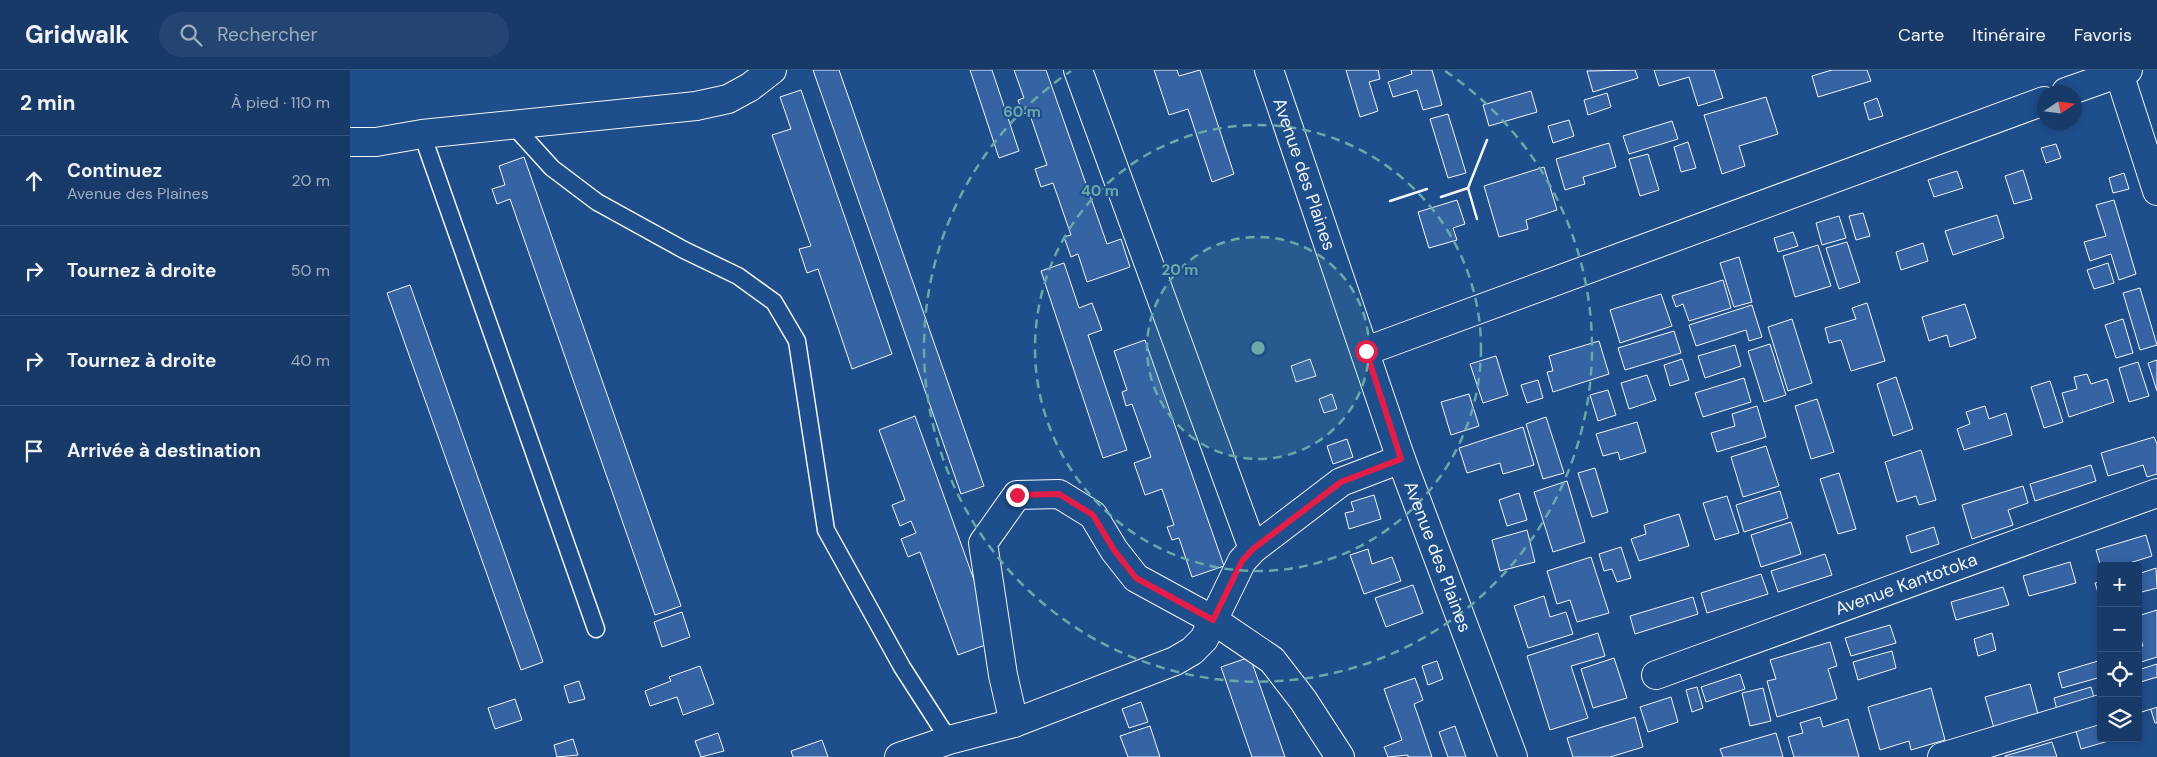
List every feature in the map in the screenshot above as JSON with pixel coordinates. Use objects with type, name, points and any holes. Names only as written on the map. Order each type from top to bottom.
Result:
[{"type":"street","points":[[350,142],[376,142],[422,134],[696,106],[728,99],[750,87],[772,70]]},
{"type":"street","points":[[1078,70],[1253,549]]},
{"type":"street","name":"Avenue des Plaines","points":[[1269,70],[1366,351],[1401,459],[1513,757]]},
{"type":"street","points":[[2082,86],[2122,71],[2157,191]]},
{"type":"street","points":[[1366,351],[2037,104]]},
{"type":"street","points":[[899,757],[949,740],[1014,722],[1175,661],[1192,652],[1204,639],[1242,561],[1253,549],[1341,482],[1401,459]]},
{"type":"street","name":"Avenue Kantotoka","points":[[1656,675],[2157,493]]},
{"type":"street","points":[[1014,722],[1003,675],[983,543],[1017,495],[1059,494],[1093,515],[1114,550],[1136,578],[1213,620],[1272,660],[1303,700],[1340,757]]},
{"type":"street","points":[[2141,697],[2157,692]]},
{"type":"street","points":[[1942,757],[2097,710]]},
{"type":"lane","points":[[512,124],[552,168],[597,202],[684,250],[738,276],[774,302],[797,341],[826,530],[902,667],[949,740]]},
{"type":"lane","points":[[422,134],[596,629]]},
{"type":"building","points":[[813,70],[839,70],[984,486],[961,494]]},
{"type":"building","points":[[970,70],[992,70],[1019,151],[999,158]]},
{"type":"building","points":[[1014,70],[1046,70],[1107,244],[1121,239],[1130,267],[1087,282],[1078,254],[1071,257],[1064,237],[1071,235],[1053,183],[1041,187],[1035,169],[1047,165],[1029,112],[1023,114],[1018,100],[1024,98]]},
{"type":"building","points":[[1154,70],[1177,70],[1179,76],[1200,70],[1234,174],[1212,182],[1188,109],[1169,115]]},
{"type":"building","points":[[1346,70],[1378,70],[1380,79],[1369,82],[1378,111],[1360,117]]},
{"type":"building","points":[[1411,70],[1432,70],[1442,105],[1423,110],[1417,90],[1393,97],[1388,82],[1412,74]]},
{"type":"building","points":[[1635,70],[1638,78],[1593,92],[1587,71]]},
{"type":"building","points":[[1654,70],[1714,70],[1723,98],[1698,106],[1689,77],[1659,86]]},
{"type":"building","points":[[1832,70],[1867,70],[1871,81],[1818,97],[1812,76]]},
{"type":"building","points":[[801,90],[892,354],[852,369],[818,269],[807,273],[799,249],[811,246],[772,135],[791,129],[780,97]]},
{"type":"building","points":[[1531,91],[1537,112],[1489,126],[1483,105]]},
{"type":"building","points":[[1607,93],[1611,107],[1588,115],[1584,100]]},
{"type":"building","points":[[1766,97],[1778,134],[1739,146],[1745,166],[1722,174],[1704,115]]},
{"type":"building","points":[[1877,98],[1883,116],[1869,120],[1864,103]]},
{"type":"building","points":[[1448,114],[1466,173],[1448,178],[1430,119]]},
{"type":"building","points":[[1569,120],[1574,136],[1553,143],[1548,126]]},
{"type":"building","points":[[1672,121],[1678,139],[1629,154],[1623,136]]},
{"type":"building","points":[[1688,142],[1696,168],[1681,172],[1674,147]]},
{"type":"building","points":[[1609,143],[1616,167],[1583,177],[1585,184],[1565,190],[1556,159]]},
{"type":"building","points":[[2056,144],[2061,158],[2046,163],[2041,148]]},
{"type":"building","points":[[1648,154],[1659,190],[1640,196],[1629,159]]},
{"type":"building","points":[[524,157],[681,606],[655,615],[510,199],[497,204],[492,189],[505,185],[499,166]]},
{"type":"building","points":[[1544,167],[1557,210],[1526,220],[1528,229],[1499,237],[1484,186]]},
{"type":"building","points":[[2023,170],[2032,199],[2014,204],[2005,176]]},
{"type":"building","points":[[1957,171],[1963,188],[1934,197],[1928,180]]},
{"type":"building","points":[[2124,173],[2129,189],[2113,193],[2109,178]]},
{"type":"building","points":[[1457,200],[1465,224],[1453,228],[1457,240],[1429,248],[1418,212]]},
{"type":"building","points":[[2114,200],[2136,274],[2119,280],[2111,254],[2090,261],[2084,242],[2106,236],[2096,205]]},
{"type":"building","points":[[1863,213],[1870,236],[1856,240],[1849,216]]},
{"type":"building","points":[[1997,215],[2004,238],[1953,255],[1945,231]]},
{"type":"building","points":[[1839,216],[1846,238],[1822,245],[1816,223]]},
{"type":"building","points":[[1793,232],[1798,246],[1778,252],[1774,238]]},
{"type":"building","points":[[1847,242],[1860,282],[1839,289],[1826,248]]},
{"type":"building","points":[[1923,243],[1928,261],[1901,270],[1896,252]]},
{"type":"building","points":[[1818,245],[1831,286],[1795,297],[1783,256]]},
{"type":"building","points":[[1739,257],[1752,302],[1734,307],[1720,263]]},
{"type":"building","points":[[1064,263],[1079,308],[1092,303],[1102,330],[1088,335],[1127,450],[1103,458],[1041,271]]},
{"type":"building","points":[[2108,263],[2114,283],[2094,289],[2087,270]]},
{"type":"building","points":[[1723,280],[1731,308],[1689,321],[1683,304],[1676,307],[1672,296]]},
{"type":"building","points":[[410,285],[543,662],[521,670],[387,293]]},
{"type":"building","points":[[2140,288],[2157,345],[2140,350],[2123,293]]},
{"type":"building","points":[[1661,294],[1672,326],[1620,343],[1610,310]]},
{"type":"building","points":[[1867,303],[1885,361],[1851,371],[1841,340],[1829,343],[1825,328],[1856,319],[1852,308]]},
{"type":"building","points":[[1965,304],[1976,338],[1950,347],[1947,335],[1929,341],[1922,317]]},
{"type":"building","points":[[1752,305],[1762,337],[1749,341],[1746,330],[1696,346],[1689,325]]},
{"type":"building","points":[[1792,319],[1812,383],[1788,391],[1768,327]]},
{"type":"building","points":[[2123,319],[2133,353],[2116,358],[2105,325]]},
{"type":"building","points":[[1674,331],[1681,353],[1625,370],[1618,348]]},
{"type":"building","points":[[1145,340],[1224,566],[1192,577],[1179,538],[1172,540],[1167,527],[1174,525],[1162,489],[1145,495],[1134,463],[1151,457],[1132,404],[1126,406],[1122,392],[1127,390],[1114,351]]},
{"type":"building","points":[[1599,341],[1609,374],[1553,392],[1547,372],[1553,371],[1549,356]]},
{"type":"building","points":[[1770,344],[1786,395],[1764,402],[1748,351]]},
{"type":"building","points":[[1735,345],[1741,366],[1705,378],[1698,356]]},
{"type":"building","points":[[1496,356],[1508,395],[1483,403],[1470,364]]},
{"type":"building","points":[[1310,359],[1316,376],[1296,382],[1291,366]]},
{"type":"building","points":[[1682,359],[1689,380],[1670,386],[1664,365]]},
{"type":"building","points":[[2157,360],[2157,391],[2148,363]]},
{"type":"building","points":[[2138,362],[2149,396],[2129,402],[2119,368]]},
{"type":"building","points":[[2087,374],[2091,384],[2107,379],[2114,402],[2069,417],[2062,393],[2077,389],[2074,377]]},
{"type":"building","points":[[1647,375],[1656,400],[1629,409],[1621,383]]},
{"type":"building","points":[[1896,377],[1913,429],[1893,436],[1877,384]]},
{"type":"building","points":[[1744,378],[1751,402],[1703,417],[1695,393]]},
{"type":"building","points":[[1538,380],[1543,398],[1527,403],[1521,385]]},
{"type":"building","points":[[2050,381],[2063,422],[2044,428],[2031,387]]},
{"type":"building","points":[[1608,390],[1616,415],[1598,421],[1590,395]]},
{"type":"building","points":[[1332,394],[1337,409],[1324,413],[1319,399]]},
{"type":"building","points":[[1469,394],[1479,426],[1451,435],[1441,402]]},
{"type":"building","points":[[1817,399],[1834,452],[1811,459],[1795,406]]},
{"type":"building","points":[[1757,406],[1766,437],[1717,452],[1711,433],[1735,426],[1732,414]]},
{"type":"building","points":[[1985,406],[1989,419],[2006,413],[2012,435],[1964,450],[1957,429],[1970,424],[1966,412]]},
{"type":"building","points":[[915,416],[996,641],[958,655],[920,552],[908,557],[901,539],[916,533],[911,521],[900,526],[892,505],[905,500],[879,430]]},
{"type":"building","points":[[1546,417],[1564,473],[1543,479],[1526,424]]},
{"type":"building","points":[[1637,422],[1646,452],[1620,460],[1618,452],[1603,456],[1596,434]]},
{"type":"building","points":[[1523,427],[1534,465],[1503,474],[1500,463],[1467,473],[1459,448]]},
{"type":"building","points":[[2154,437],[2157,444],[2157,474],[2147,477],[2143,465],[2108,476],[2101,453]]},
{"type":"building","points":[[1347,439],[1353,457],[1333,464],[1327,446]]},
{"type":"building","points":[[1766,446],[1779,486],[1743,497],[1731,457]]},
{"type":"building","points":[[1921,450],[1936,500],[1919,505],[1916,496],[1897,502],[1885,462]]},
{"type":"building","points":[[2091,465],[2096,481],[2035,501],[2030,484]]},
{"type":"building","points":[[1595,468],[1608,512],[1592,517],[1578,473]]},
{"type":"building","points":[[1839,473],[1856,529],[1838,534],[1820,479]]},
{"type":"building","points":[[1567,481],[1585,542],[1553,552],[1534,492]]},
{"type":"building","points":[[2023,486],[2028,503],[2008,510],[2013,525],[1972,539],[1962,505]]},
{"type":"building","points":[[1780,491],[1788,518],[1744,532],[1736,505]]},
{"type":"building","points":[[1519,493],[1527,520],[1507,526],[1499,500]]},
{"type":"building","points":[[1374,495],[1381,519],[1349,529],[1345,513],[1354,511],[1351,502]]},
{"type":"building","points":[[1727,496],[1739,533],[1715,540],[1703,503]]},
{"type":"building","points":[[1679,514],[1689,546],[1639,561],[1631,539],[1646,534],[1644,525]]},
{"type":"building","points":[[1791,522],[1801,554],[1761,567],[1751,535]]},
{"type":"building","points":[[1934,527],[1939,544],[1911,553],[1906,536]]},
{"type":"building","points":[[1527,530],[1535,562],[1500,571],[1492,540]]},
{"type":"building","points":[[2146,535],[2152,556],[2133,562],[2100,562],[2096,550]]},
{"type":"building","points":[[1621,547],[1631,578],[1617,582],[1612,569],[1604,571],[1599,554]]},
{"type":"building","points":[[1368,549],[1372,564],[1392,557],[1401,581],[1364,594],[1350,555]]},
{"type":"building","points":[[1825,554],[1832,575],[1778,592],[1771,571]]},
{"type":"building","points":[[1591,557],[1609,613],[1577,622],[1570,600],[1557,604],[1547,571]]},
{"type":"building","points":[[2070,562],[2076,583],[2029,596],[2023,576]]},
{"type":"building","points":[[2156,568],[2157,588],[2142,592],[2142,573]]},
{"type":"building","points":[[1761,574],[1768,594],[1707,613],[1701,593]]},
{"type":"building","points":[[1413,585],[1423,613],[1386,627],[1375,598]]},
{"type":"building","points":[[2003,587],[2009,605],[1956,620],[1951,602]]},
{"type":"building","points":[[1544,596],[1550,617],[1566,612],[1573,634],[1528,648],[1514,606]]},
{"type":"building","points":[[1693,597],[1698,614],[1635,634],[1630,616]]},
{"type":"building","points":[[2157,610],[2157,657],[2142,662],[2143,646],[2142,615]]},
{"type":"building","points":[[682,612],[690,637],[662,647],[654,622]]},
{"type":"building","points":[[1890,625],[1896,643],[1851,656],[1845,638]]},
{"type":"building","points":[[1598,633],[1605,656],[1571,666],[1588,718],[1550,730],[1527,656]]},
{"type":"building","points":[[1992,633],[1996,650],[1978,656],[1974,639]]},
{"type":"building","points":[[1830,642],[1837,666],[1828,669],[1837,699],[1777,717],[1767,681],[1776,679],[1770,660]]},
{"type":"building","points":[[1892,651],[1896,668],[1858,680],[1853,662]]},
{"type":"building","points":[[1250,657],[1285,757],[1252,757],[1221,667]]},
{"type":"building","points":[[1614,658],[1627,698],[1593,708],[1581,669]]},
{"type":"building","points":[[1437,661],[1443,679],[1428,685],[1422,666]]},
{"type":"building","points":[[2097,661],[2097,678],[2062,688],[2058,673]]},
{"type":"building","points":[[2157,664],[2157,684],[2142,689],[2142,669]]},
{"type":"building","points":[[700,666],[714,704],[683,715],[677,697],[650,706],[645,691],[671,681],[669,677]]},
{"type":"building","points":[[1740,674],[1745,689],[1706,702],[1701,687]]},
{"type":"building","points":[[1415,678],[1423,700],[1414,704],[1432,757],[1408,757],[1408,755],[1388,757],[1384,747],[1402,740],[1384,689]]},
{"type":"building","points":[[579,681],[585,699],[569,703],[564,686]]},
{"type":"building","points":[[2030,684],[2038,714],[1994,728],[1985,697]]},
{"type":"building","points":[[1697,687],[1703,708],[1692,712],[1686,690]]},
{"type":"building","points":[[2091,687],[2096,704],[2058,714],[2054,698]]},
{"type":"building","points":[[1763,688],[1771,721],[1750,726],[1742,693]]},
{"type":"building","points":[[1931,688],[1945,740],[1911,750],[1909,741],[1880,750],[1868,707]]},
{"type":"building","points":[[1671,697],[1678,722],[1648,732],[1640,707]]},
{"type":"building","points":[[515,699],[522,720],[495,729],[488,708]]},
{"type":"building","points":[[1141,702],[1148,722],[1129,728],[1122,709]]},
{"type":"building","points":[[2157,705],[2157,723],[2155,723],[2150,707]]},
{"type":"building","points":[[1635,717],[1643,747],[1610,757],[1573,757],[1567,738]]},
{"type":"building","points":[[1820,717],[1823,727],[1848,719],[1859,757],[1794,757],[1788,737],[1803,733],[1800,723]]},
{"type":"building","points":[[2097,724],[2097,742],[2105,742],[2081,749],[2076,731]]},
{"type":"building","points":[[1150,726],[1160,757],[1128,757],[1120,736]]},
{"type":"building","points":[[1455,726],[1466,757],[1448,757],[1439,732]]},
{"type":"building","points":[[718,733],[724,751],[701,757],[695,741]]},
{"type":"building","points":[[1776,733],[1783,757],[1723,757],[1720,749]]},
{"type":"building","points":[[573,739],[578,755],[557,757],[554,745]]},
{"type":"building","points":[[822,740],[828,757],[793,757],[791,751]]},
{"type":"building","points":[[2052,742],[2057,757],[2005,757],[2005,756]]},
{"type":"wall","points":[[1477,219],[1468,188],[1487,140]]},
{"type":"wall","points":[[1441,197],[1468,188]]},
{"type":"wall","points":[[1390,201],[1427,189]]},
{"type":"route","points":[[1017,495],[1059,494],[1093,515],[1114,550],[1136,578],[1156,591],[1213,620],[1242,561],[1253,549],[1341,482],[1401,459],[1366,351]]}]
